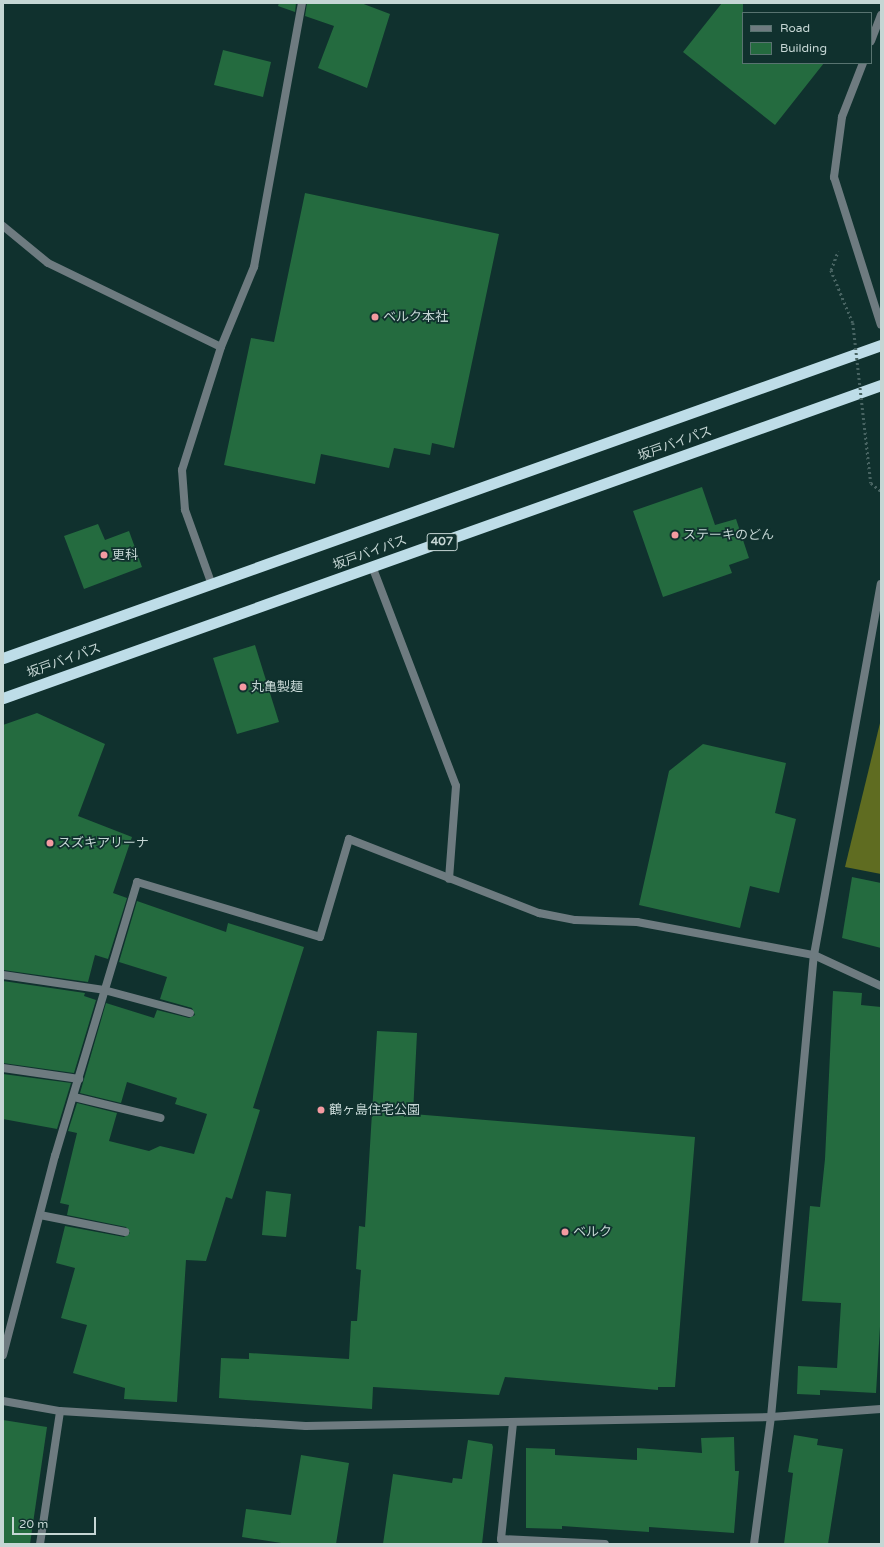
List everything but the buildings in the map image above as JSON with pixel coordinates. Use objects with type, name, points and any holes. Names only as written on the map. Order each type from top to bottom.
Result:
[{"type":"highway","name":"坂戸バイパス","points":[[3,658],[212,585],[881,345]]},
{"type":"highway","name":"坂戸バイパス","points":[[3,698],[881,385]]},
{"type":"street","points":[[212,585],[185,510],[182,470],[221,347],[254,267],[302,3]]},
{"type":"street","points":[[872,38],[881,15]]},
{"type":"street","points":[[862,64],[842,117],[834,177],[881,325]]},
{"type":"street","points":[[3,226],[48,263],[221,347]]},
{"type":"street","points":[[372,566],[456,786],[449,879]]},
{"type":"street","points":[[754,1544],[772,1417],[814,955],[881,585]]},
{"type":"street","points":[[3,1355],[40,1215],[104,990],[137,882],[320,937],[348,839],[539,913],[575,920],[637,922],[814,955],[881,986]]},
{"type":"street","points":[[3,975],[104,990],[190,1013]]},
{"type":"street","points":[[3,1068],[79,1080]]},
{"type":"street","points":[[74,1097],[160,1118]]},
{"type":"street","points":[[40,1215],[125,1232]]},
{"type":"street","points":[[3,1401],[60,1411],[306,1426],[513,1424],[772,1417],[881,1409]]},
{"type":"street","points":[[40,1544],[60,1411]]},
{"type":"street","points":[[513,1424],[500,1539],[605,1544]]},
{"type":"path","points":[[831,270],[853,323],[871,483],[881,491]]},
{"type":"green space","points":[[881,719],[881,874],[845,867]]},
{"type":"place","name":"ベルク本社","points":[[375,317]]},
{"type":"place","name":"ステーキのどん","points":[[675,535]]},
{"type":"place","name":"更科","points":[[104,555]]},
{"type":"place","name":"丸亀製麺","points":[[243,687]]},
{"type":"place","name":"スズキアリーナ","points":[[50,843]]},
{"type":"place","name":"鶴ヶ島住宅公園","points":[[321,1110]]},
{"type":"place","name":"ベルク","points":[[565,1232]]}]
